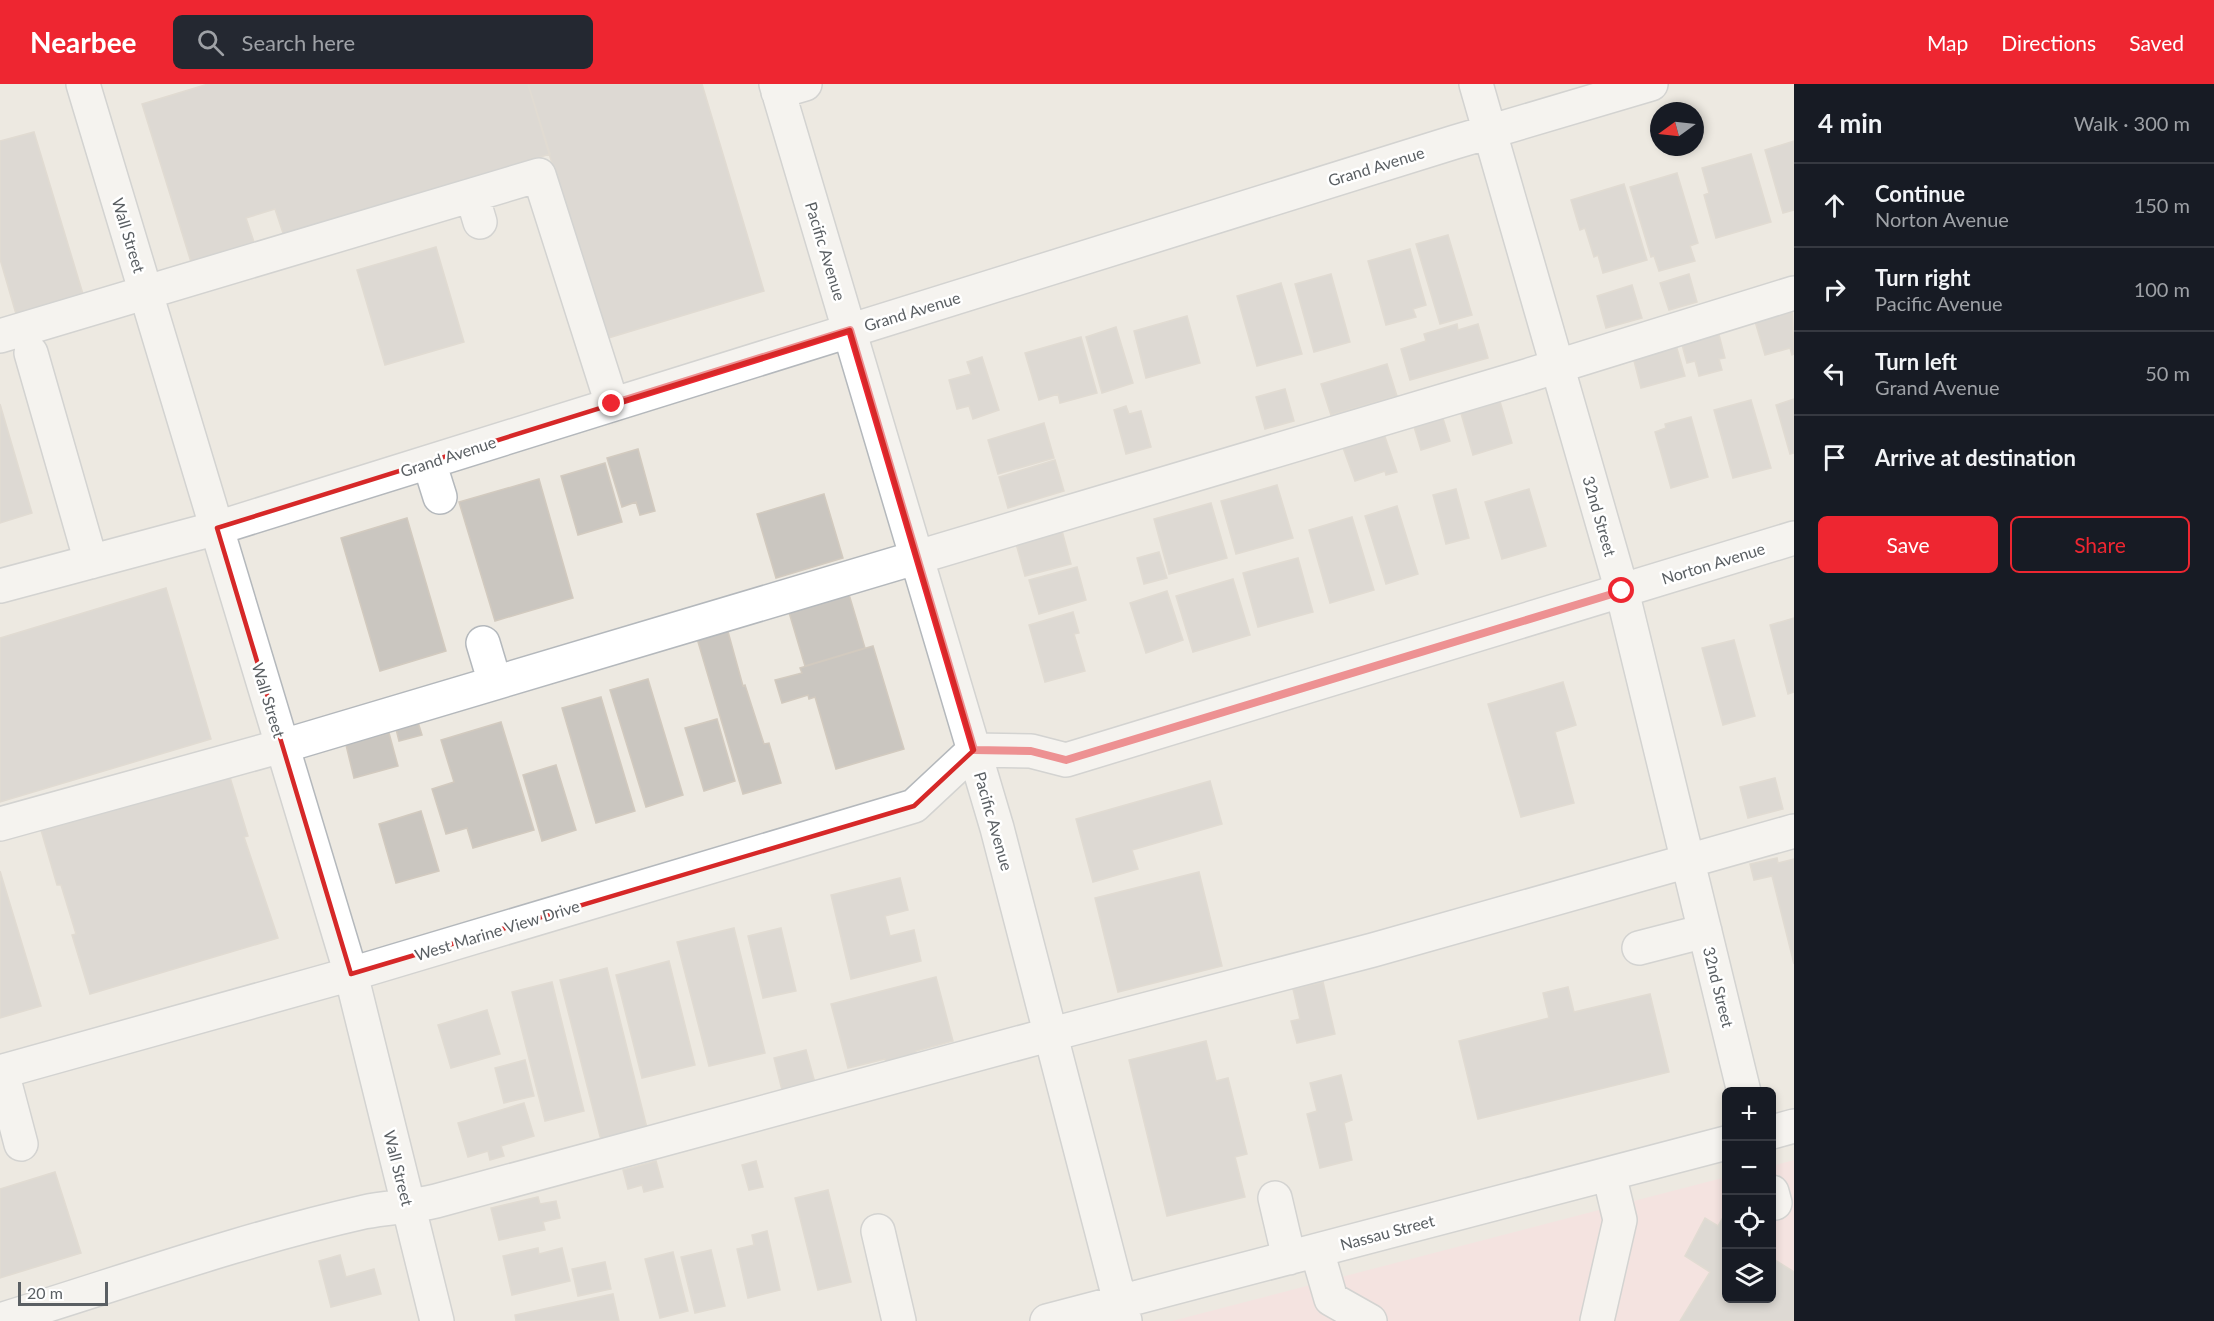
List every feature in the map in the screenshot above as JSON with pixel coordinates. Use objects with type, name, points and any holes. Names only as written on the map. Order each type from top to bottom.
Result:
[{"type":"street","name":"Wall Street","points":[[83,84],[351,974],[437,1321]]},
{"type":"street","name":"32nd Street","points":[[1476,84],[1622,591],[1743,1087]]},
{"type":"street","name":"Grand Avenue","points":[[0,586],[217,528],[1490,131],[1651,84]]},
{"type":"street","name":"Pacific Avenue","points":[[787,87],[850,330],[974,750],[1052,1034],[1123,1312]]},
{"type":"street","points":[[91,562],[9,334],[146,294],[233,280],[312,254],[476,209],[539,175],[612,404]]},
{"type":"street","points":[[0,824],[283,746],[917,558],[1794,293]]},
{"type":"street","points":[[429,462],[440,497]]},
{"type":"street","name":"Norton Avenue","points":[[974,750],[1031,751],[1066,760],[1794,538]]},
{"type":"street","points":[[483,643],[495,683]]},
{"type":"street","name":"West Marine View Drive","points":[[1,1072],[351,974],[914,806],[974,750]]},
{"type":"street","points":[[0,1320],[218,1251],[366,1212],[409,1208],[1374,948],[1473,936],[1688,860],[1794,831]]},
{"type":"street","points":[[1639,948],[1705,931]]},
{"type":"street","points":[[1,1072],[21,1144]]},
{"type":"street","points":[[1776,1131],[1794,1126]]},
{"type":"street","name":"Nassau Street","points":[[1047,1321],[1123,1312],[1303,1255],[1722,1144]]},
{"type":"street","points":[[1597,1321],[1620,1220],[1609,1174]]},
{"type":"street","points":[[1275,1198],[1303,1255],[1331,1299],[1370,1321]]},
{"type":"street","points":[[878,1231],[899,1321]]},
{"type":"highlighted area","points":[[850,330],[974,750],[914,806],[351,974],[217,528]]},
{"type":"shaded area","points":[[1794,1160],[1794,1321],[1172,1321],[1722,1178],[1722,1303],[1776,1303],[1776,1165]]},
{"type":"building","points":[[208,84],[528,84],[550,154],[284,236],[275,209],[246,218],[254,242],[191,262],[142,104]]},
{"type":"building","points":[[528,84],[702,84],[764,291],[605,339]]},
{"type":"building","points":[[34,132],[83,294],[16,314],[0,259],[0,141]]},
{"type":"building","points":[[1794,141],[1794,210],[1783,213],[1765,150]]},
{"type":"building","points":[[1751,154],[1771,222],[1716,238],[1704,195],[1709,193],[1702,168]]},
{"type":"building","points":[[1677,173],[1698,243],[1690,246],[1695,261],[1659,271],[1654,256],[1651,257],[1630,187]]},
{"type":"building","points":[[1624,184],[1647,260],[1603,273],[1598,255],[1594,257],[1585,228],[1580,230],[1571,200]]},
{"type":"building","points":[[1448,235],[1472,315],[1440,324],[1416,244]]},
{"type":"building","points":[[436,247],[464,342],[385,365],[357,270]]},
{"type":"building","points":[[1410,249],[1426,305],[1413,309],[1416,317],[1386,325],[1368,261]]},
{"type":"building","points":[[1331,274],[1350,342],[1314,352],[1295,284]]},
{"type":"building","points":[[1689,274],[1697,302],[1669,310],[1660,283]]},
{"type":"building","points":[[1281,283],[1302,354],[1257,366],[1237,296]]},
{"type":"building","points":[[1632,285],[1642,318],[1606,328],[1597,296]]},
{"type":"building","points":[[1792,307],[1794,354],[1792,355],[1790,348],[1765,355],[1754,318]]},
{"type":"building","points":[[1187,316],[1200,363],[1146,378],[1134,331]]},
{"type":"building","points":[[1457,324],[1458,330],[1478,324],[1488,358],[1410,380],[1401,349],[1426,341],[1424,334]]},
{"type":"building","points":[[1116,327],[1133,383],[1102,393],[1086,337]]},
{"type":"building","points":[[1718,331],[1725,358],[1719,359],[1722,370],[1699,376],[1695,361],[1687,363],[1681,341]]},
{"type":"building","points":[[1081,337],[1097,393],[1060,403],[1058,394],[1039,400],[1025,353]]},
{"type":"building","points":[[1676,345],[1685,376],[1641,388],[1633,357]]},
{"type":"building","points":[[982,357],[999,410],[973,419],[969,406],[957,409],[949,380],[971,374],[967,362]]},
{"type":"building","points":[[1387,364],[1397,396],[1331,415],[1321,384]]},
{"type":"building","points":[[1285,389],[1294,421],[1265,429],[1256,397]]},
{"type":"building","points":[[1499,398],[1512,443],[1473,455],[1460,410]]},
{"type":"building","points":[[1794,399],[1794,453],[1790,454],[1776,405]]},
{"type":"building","points":[[1751,400],[1771,468],[1733,478],[1714,410]]},
{"type":"building","points":[[0,404],[32,513],[0,523]]},
{"type":"building","points":[[1126,406],[1129,414],[1141,411],[1151,447],[1126,454],[1114,410]]},
{"type":"building","points":[[1441,412],[1450,441],[1421,450],[1412,420]]},
{"type":"building","points":[[1691,417],[1708,477],[1671,488],[1655,432],[1666,428],[1665,424]]},
{"type":"building","points":[[1044,423],[1054,458],[998,474],[988,440]]},
{"type":"building","points":[[1383,431],[1397,472],[1386,475],[1385,471],[1355,481],[1342,445]]},
{"type":"building","points":[[638,449],[655,511],[640,515],[636,502],[622,507],[607,458]]},
{"type":"building","points":[[1055,460],[1064,491],[1008,508],[999,477]]},
{"type":"building","points":[[605,463],[622,522],[578,535],[561,476]]},
{"type":"building","points":[[539,479],[573,598],[495,621],[459,502]]},
{"type":"building","points":[[1277,485],[1293,538],[1236,554],[1221,501]]},
{"type":"building","points":[[1456,489],[1469,538],[1446,544],[1433,495]]},
{"type":"building","points":[[1529,489],[1546,546],[1502,559],[1485,502]]},
{"type":"building","points":[[824,494],[843,558],[776,578],[757,514]]},
{"type":"building","points":[[1211,503],[1227,558],[1169,574],[1154,519]]},
{"type":"building","points":[[1397,506],[1418,574],[1386,584],[1365,516]]},
{"type":"building","points":[[1352,517],[1374,590],[1330,603],[1309,530]]},
{"type":"building","points":[[407,518],[446,651],[380,671],[341,538]]},
{"type":"building","points":[[1061,527],[1071,564],[1025,576],[1015,540]]},
{"type":"building","points":[[1159,552],[1167,578],[1144,584],[1137,558]]},
{"type":"building","points":[[1298,558],[1313,612],[1258,627],[1243,573]]},
{"type":"building","points":[[1077,567],[1086,600],[1039,614],[1029,580]]},
{"type":"building","points":[[1233,579],[1250,635],[1193,652],[1176,596]]},
{"type":"building","points":[[166,588],[211,739],[0,802],[0,638]]},
{"type":"building","points":[[848,591],[865,648],[805,666],[788,609]]},
{"type":"building","points":[[1167,591],[1183,640],[1146,653],[1130,603]]},
{"type":"building","points":[[1073,612],[1079,633],[1074,634],[1085,671],[1045,682],[1029,625]]},
{"type":"building","points":[[1794,618],[1794,692],[1788,694],[1770,625]]},
{"type":"building","points":[[727,628],[743,686],[745,685],[764,744],[769,743],[781,783],[743,794],[696,635]]},
{"type":"building","points":[[1734,640],[1755,716],[1723,725],[1702,648]]},
{"type":"building","points":[[873,646],[904,749],[836,769],[815,697],[809,699],[808,695],[782,703],[775,680],[802,673],[800,668]]},
{"type":"building","points":[[648,679],[683,795],[646,807],[610,690]]},
{"type":"building","points":[[1563,682],[1576,725],[1555,732],[1574,803],[1521,817],[1488,704]]},
{"type":"building","points":[[601,697],[635,811],[596,823],[562,708]]},
{"type":"building","points":[[417,719],[422,735],[399,741],[395,725]]},
{"type":"building","points":[[717,719],[735,781],[704,791],[685,728]]},
{"type":"building","points":[[501,722],[534,830],[473,848],[467,828],[446,834],[432,789],[454,782],[441,740]]},
{"type":"building","points":[[389,733],[398,766],[354,778],[346,745]]},
{"type":"building","points":[[556,765],[576,830],[542,841],[523,775]]},
{"type":"building","points":[[229,774],[248,836],[244,837],[278,938],[90,994],[72,935],[76,934],[61,885],[57,885],[41,830]]},
{"type":"building","points":[[1775,778],[1783,809],[1748,818],[1740,787]]},
{"type":"building","points":[[1210,781],[1222,824],[1132,850],[1138,869],[1093,882],[1076,819]]},
{"type":"building","points":[[421,811],[439,871],[396,883],[379,824]]},
{"type":"building","points":[[1777,858],[1778,863],[1794,859],[1794,964],[1772,876],[1754,880],[1750,864]]},
{"type":"building","points":[[0,871],[41,1006],[0,1018]]},
{"type":"building","points":[[1199,872],[1222,966],[1118,992],[1095,898]]},
{"type":"building","points":[[900,878],[908,910],[885,916],[890,936],[914,930],[921,961],[851,979],[831,895]]},
{"type":"building","points":[[734,928],[765,1053],[709,1066],[677,942]]},
{"type":"building","points":[[781,928],[796,991],[763,998],[748,936]]},
{"type":"building","points":[[669,961],[695,1065],[642,1078],[616,975]]},
{"type":"building","points":[[607,968],[648,1132],[602,1144],[560,980]]},
{"type":"building","points":[[936,977],[953,1041],[916,1051],[918,1058],[887,1066],[885,1059],[848,1068],[831,1004]]},
{"type":"building","points":[[552,982],[584,1111],[545,1121],[512,992]]},
{"type":"building","points":[[1323,982],[1335,1034],[1297,1043],[1291,1021],[1300,1019],[1293,989]]},
{"type":"building","points":[[1568,987],[1574,1012],[1650,994],[1669,1072],[1478,1119],[1459,1041],[1549,1018],[1543,993]]},
{"type":"building","points":[[487,1010],[500,1054],[451,1068],[438,1025]]},
{"type":"building","points":[[1206,1041],[1216,1081],[1228,1078],[1247,1154],[1235,1157],[1245,1197],[1167,1216],[1129,1060]]},
{"type":"building","points":[[806,1050],[815,1083],[782,1090],[774,1058]]},
{"type":"building","points":[[525,1060],[534,1096],[504,1103],[495,1068]]},
{"type":"building","points":[[1341,1075],[1352,1120],[1344,1123],[1352,1160],[1320,1168],[1307,1114],[1317,1111],[1310,1083]]},
{"type":"building","points":[[524,1103],[534,1136],[501,1146],[504,1156],[490,1160],[488,1151],[468,1157],[458,1123]]},
{"type":"building","points":[[656,1161],[663,1187],[644,1192],[642,1185],[628,1189],[623,1170]]},
{"type":"building","points":[[756,1161],[763,1187],[749,1190],[742,1165]]},
{"type":"building","points":[[55,1172],[81,1253],[0,1278],[0,1189]]},
{"type":"building","points":[[828,1190],[851,1282],[818,1290],[795,1198]]},
{"type":"building","points":[[538,1197],[540,1204],[556,1201],[560,1218],[543,1222],[545,1230],[499,1240],[491,1208]]},
{"type":"building","points":[[1705,1218],[1718,1226],[1722,1219],[1722,1303],[1776,1303],[1776,1261],[1794,1272],[1794,1321],[1680,1321],[1710,1272],[1685,1256]]},
{"type":"building","points":[[767,1231],[780,1290],[748,1298],[737,1249],[754,1245],[752,1235]]},
{"type":"building","points":[[538,1248],[539,1254],[562,1248],[570,1281],[512,1295],[503,1256]]},
{"type":"building","points":[[711,1250],[725,1306],[695,1313],[681,1257]]},
{"type":"building","points":[[673,1252],[688,1311],[660,1318],[645,1259]]},
{"type":"building","points":[[340,1255],[346,1277],[374,1269],[381,1294],[331,1307],[319,1261]]},
{"type":"building","points":[[605,1262],[611,1289],[578,1296],[572,1269]]},
{"type":"building","points":[[613,1294],[619,1321],[516,1321],[515,1315]]},
{"type":"route","points":[[612,404],[850,330],[974,750],[1031,751],[1066,760],[1622,591]]}]
